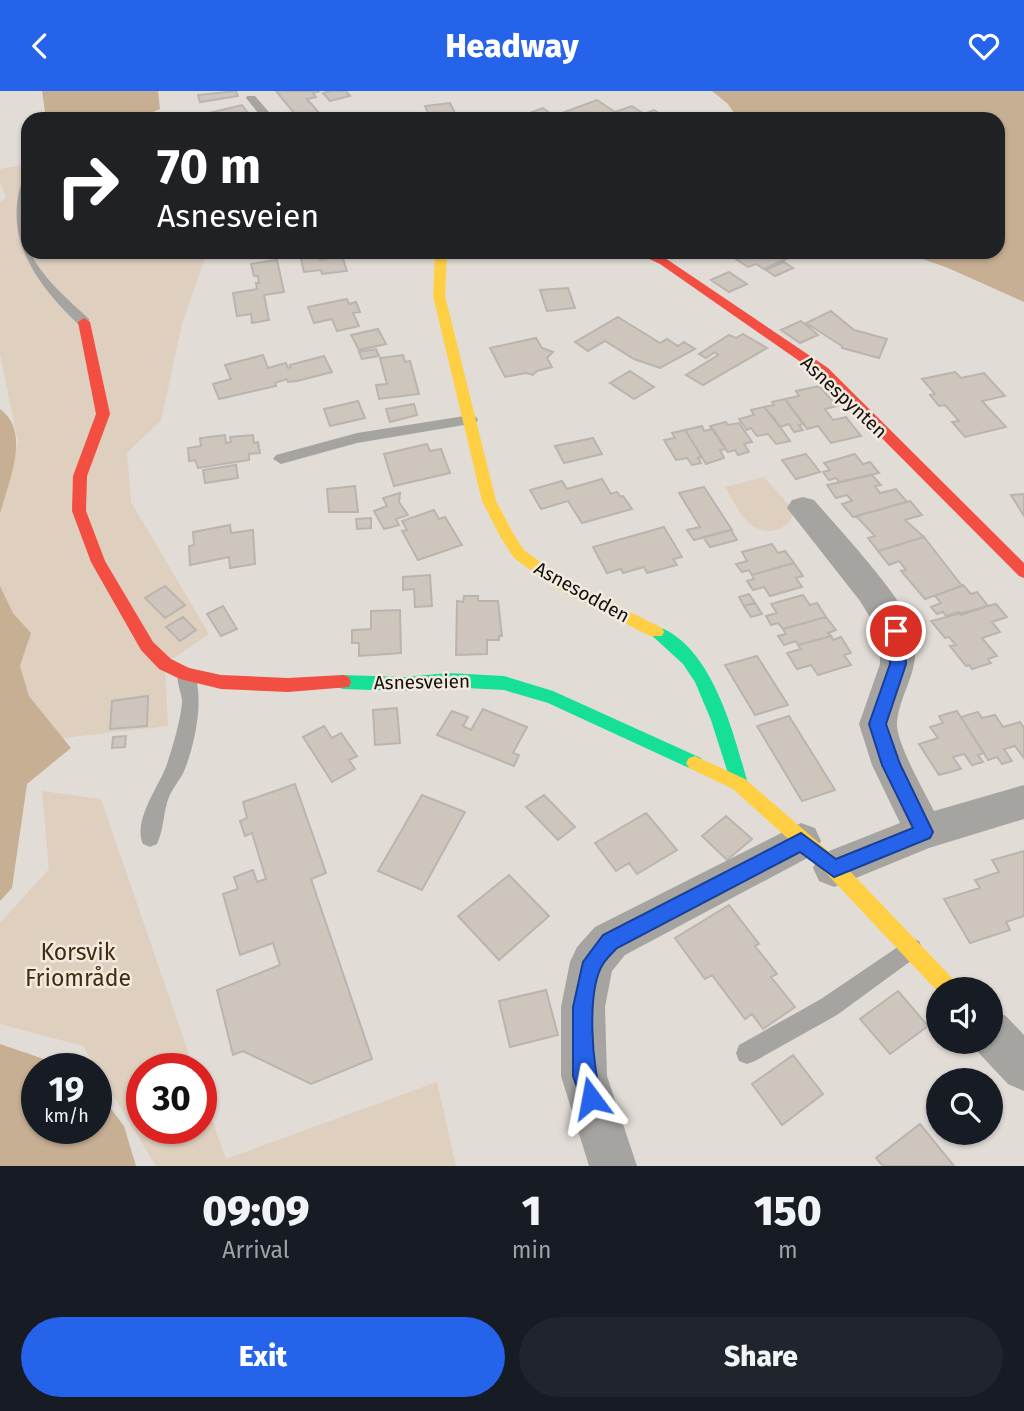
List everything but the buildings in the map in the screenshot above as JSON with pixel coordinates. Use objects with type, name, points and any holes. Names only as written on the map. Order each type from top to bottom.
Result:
[{"type":"street","name":"Asnesodden","points":[[441,259],[439,296],[489,501],[519,554],[557,582],[673,641],[689,660],[719,714],[740,784]]},
{"type":"street","name":"Asnespynten","points":[[657,259],[823,371],[1024,572]]},
{"type":"street","name":"Asnesveien","points":[[84,322],[103,414],[80,475],[79,511],[98,562],[147,646],[165,664],[186,674],[221,683],[404,684],[448,680],[504,683],[553,698],[740,784],[801,842],[834,868],[938,977]]},
{"type":"street","points":[[803,508],[872,592],[896,631],[898,664],[877,724],[891,765],[924,832]]},
{"type":"street","points":[[834,868],[924,832],[1024,802]]},
{"type":"street","points":[[613,1166],[584,1076],[583,1007],[593,962],[610,941],[801,842]]},
{"type":"street","points":[[1003,1045],[1024,1067]]},
{"type":"lane","points":[[251,98],[263,112]]},
{"type":"lane","points":[[21,190],[17,202],[21,243]]},
{"type":"lane","points":[[27,259],[84,322]]},
{"type":"lane","points":[[281,459],[357,438],[471,420]]},
{"type":"lane","points":[[150,838],[159,797],[176,767],[191,702],[186,674]]},
{"type":"lane","points":[[747,1053],[829,1007],[911,948]]},
{"type":"green space","points":[[21,165],[21,259],[205,259],[182,324],[161,420],[127,453],[131,502],[209,634],[165,664],[168,726],[63,738],[29,696],[20,666],[31,633],[13,613],[0,586],[0,514],[18,442],[0,354],[0,203],[6,198],[0,182],[0,169]]},
{"type":"green space","points":[[764,477],[794,511],[788,523],[776,530],[763,530],[750,524],[725,487]]},
{"type":"green space","name":"Korsvik Friområde","points":[[42,791],[101,799],[188,1053],[126,1053],[126,1117],[112,1094],[112,1053],[87,1053],[83,1046],[0,1024],[0,923],[49,869]]},
{"type":"green space","name":"Korsvik Friområde","points":[[437,1082],[456,1166],[156,1166],[143,1144],[217,1144],[217,1134],[226,1159]]},
{"type":"shaded area","points":[[42,91],[158,91],[160,109],[153,112],[45,112]]},
{"type":"shaded area","points":[[712,91],[1024,91],[1024,302],[923,259],[1005,259],[1005,112],[733,112]]},
{"type":"shaded area","points":[[0,409],[10,419],[16,444],[12,473],[0,514]]},
{"type":"shaded area","points":[[0,586],[13,613],[31,633],[20,666],[29,696],[71,748],[27,784],[12,888],[0,901]]},
{"type":"shaded area","points":[[0,1044],[26,1053],[21,1053],[21,1144],[112,1144],[112,1110],[124,1126],[126,1144],[129,1144],[136,1166],[0,1166]]},
{"type":"traffic: fast","points":[[656,632],[674,644],[701,678],[720,720],[739,784]]},
{"type":"traffic: fast","points":[[343,682],[404,684],[448,680],[504,683],[553,698],[695,763]]},
{"type":"traffic: slow","points":[[441,259],[439,296],[489,501],[508,538],[519,554],[557,582],[656,632]]},
{"type":"traffic: slow","points":[[695,763],[739,784],[834,868],[938,977]]},
{"type":"traffic: jam","points":[[657,259],[823,371],[1024,572]]},
{"type":"traffic: jam","points":[[84,322],[103,414],[80,476],[79,511],[98,562],[147,646],[165,664],[186,674],[221,682],[288,685],[343,682]]},
{"type":"route","points":[[591,1098],[584,1076],[583,1007],[593,962],[610,941],[801,842],[834,868],[924,832],[891,765],[877,724],[892,688],[898,664],[896,631]]}]
